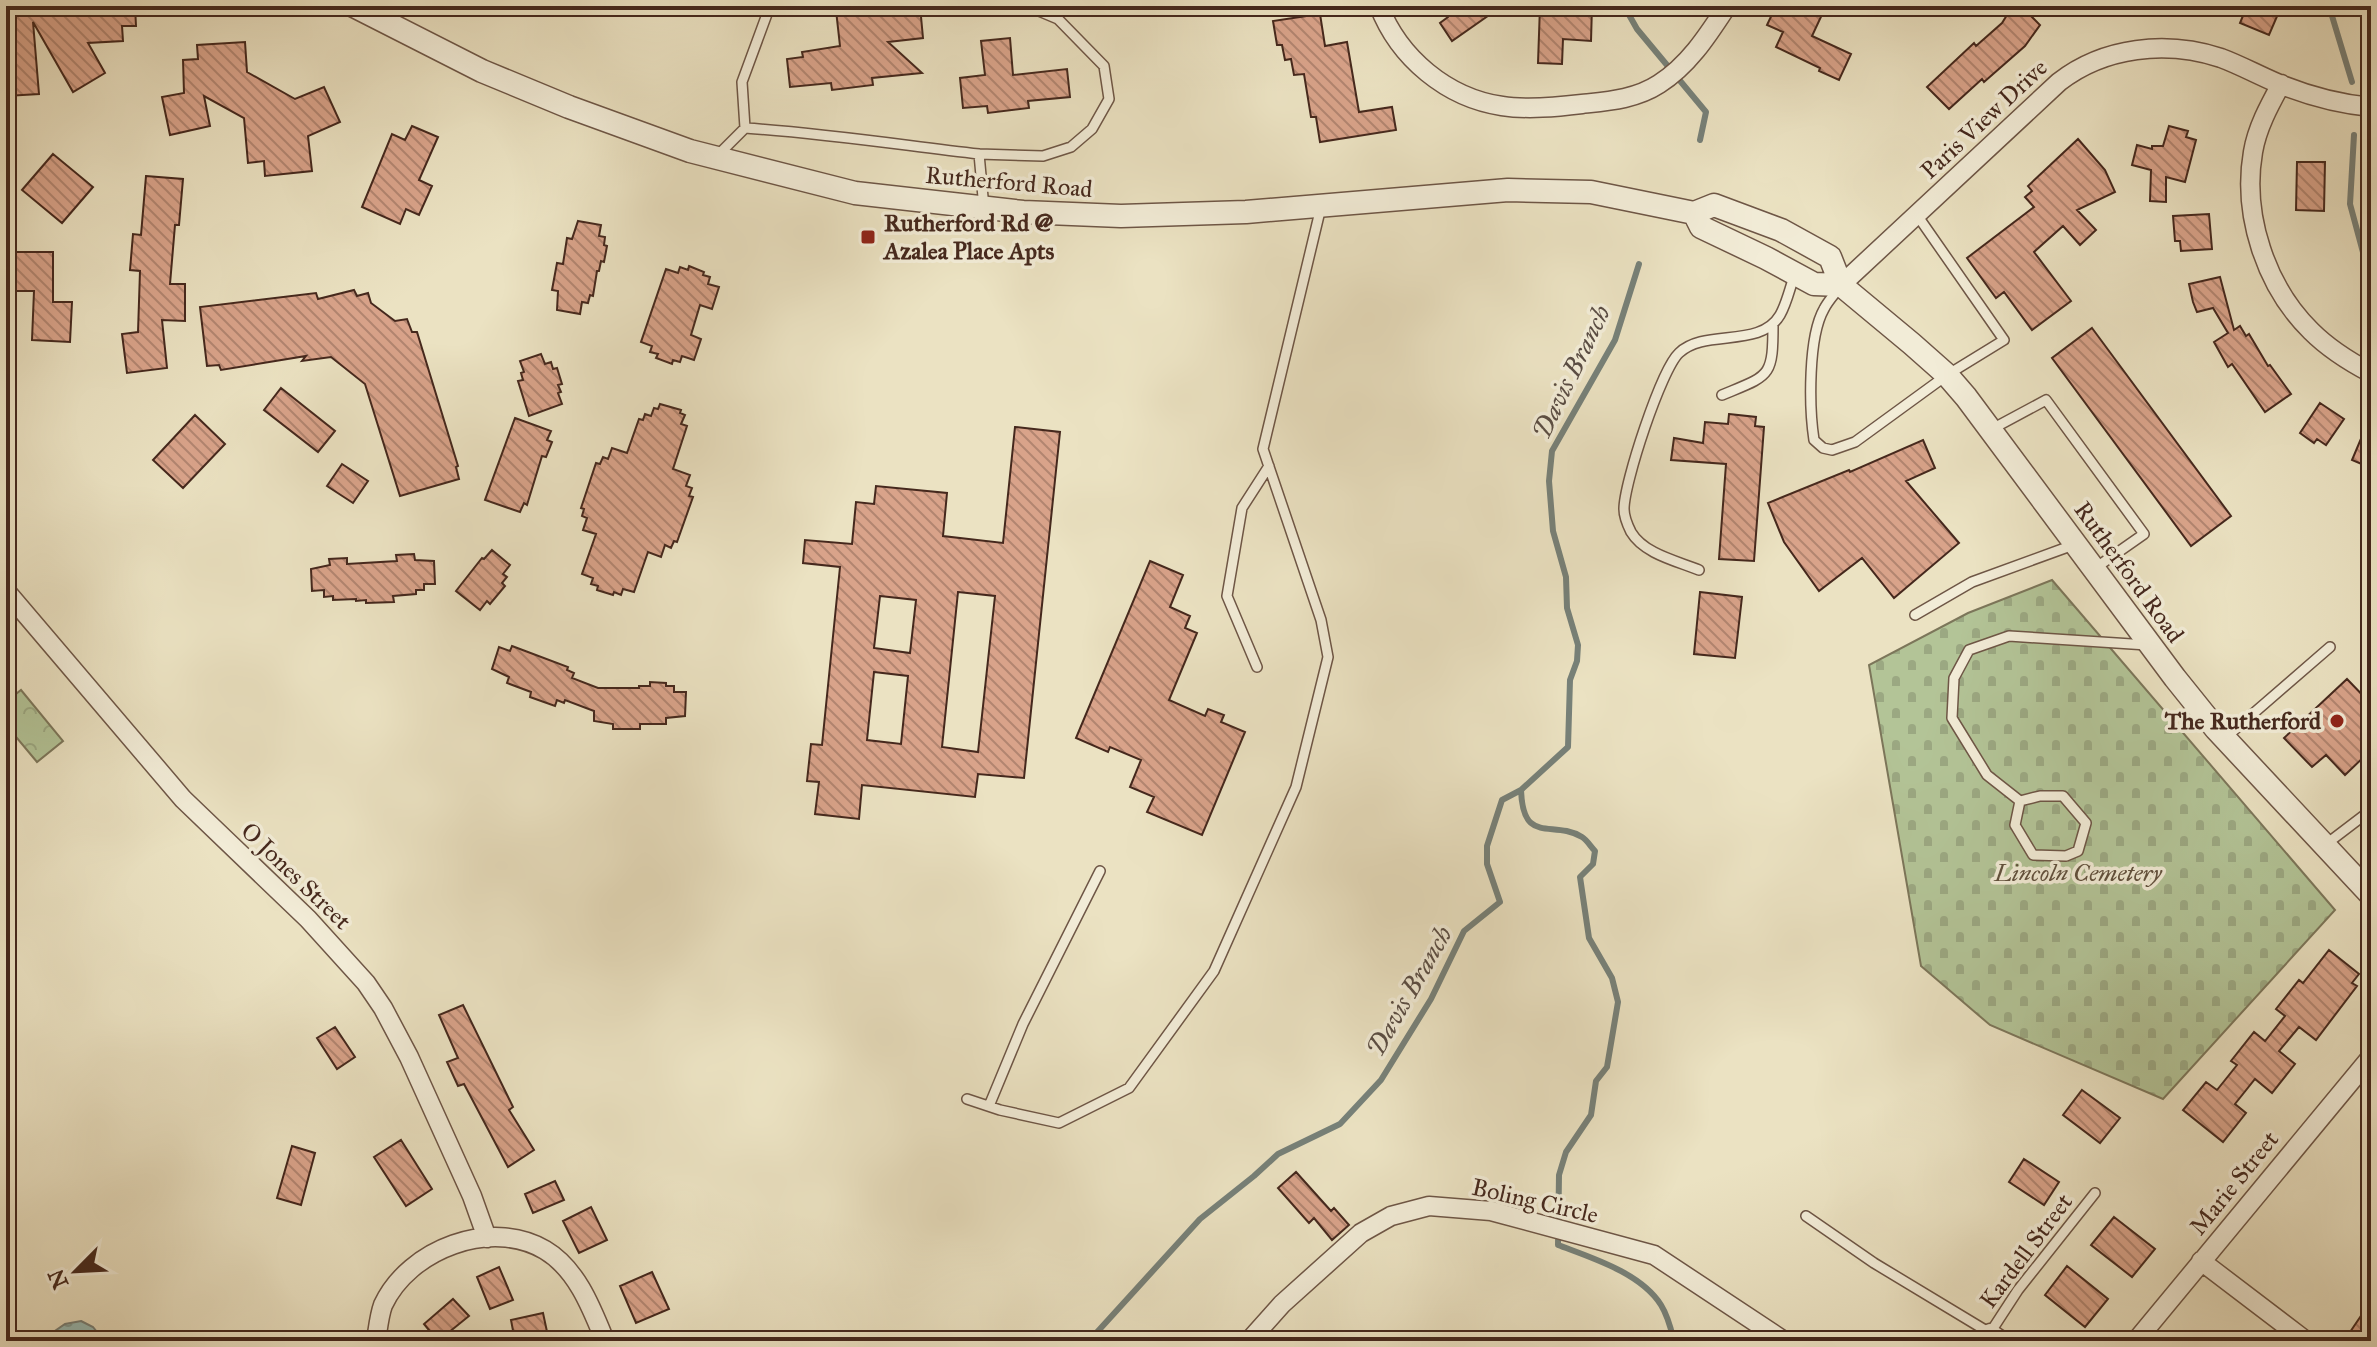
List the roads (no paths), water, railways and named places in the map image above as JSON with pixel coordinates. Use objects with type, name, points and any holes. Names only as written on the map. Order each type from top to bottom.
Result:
[{"type":"street","name":"Rutherford Road","points":[[354,6],[482,71],[569,107],[715,158],[855,193],[984,208],[1121,216],[1231,213],[1480,191],[1549,190],[1591,192],[1694,213],[1714,205],[1781,230],[1830,257],[1841,285],[1947,375],[2150,645],[2225,738],[2371,895]]},
{"type":"street","points":[[1379,6],[1407,54],[1448,88],[1485,103],[1528,107],[1622,99],[1664,81],[1686,63],[1727,6]]},
{"type":"street","name":"Paris View Drive","points":[[1841,285],[2059,82],[2079,67],[2110,55],[2145,49],[2182,49],[2221,58],[2319,97],[2371,107]]},
{"type":"street","points":[[2281,84],[2266,113],[2253,150],[2249,187],[2257,234],[2270,274],[2289,305],[2337,352],[2371,373]]},
{"type":"street","name":"Rutherford Road","points":[[1694,213],[1701,227],[1814,284],[1841,285]]},
{"type":"street","name":"O Jones Street","points":[[6,591],[183,799],[308,919],[366,983],[409,1057],[472,1196],[487,1238]]},
{"type":"street","name":"Marie Street","points":[[2136,1341],[2371,1057]]},
{"type":"street","name":"Boling Circle","points":[[1249,1341],[1282,1304],[1361,1233],[1391,1216],[1420,1207],[1491,1211],[1654,1255],[1784,1341]]},
{"type":"street","points":[[376,1341],[383,1306],[397,1282],[410,1269],[434,1252],[453,1244],[487,1238],[531,1243],[562,1263],[585,1296],[605,1341]]},
{"type":"street","points":[[2201,1261],[2306,1341]]},
{"type":"lane","points":[[745,128],[742,82],[770,6]]},
{"type":"lane","points":[[715,158],[745,128],[819,132],[878,143],[979,154],[1043,156],[1071,147],[1092,129],[1109,99],[1104,66],[1058,19],[1027,6]]},
{"type":"lane","points":[[979,154],[984,208]]},
{"type":"lane","points":[[967,1099],[1059,1123],[1129,1088],[1214,971],[1296,787],[1328,657],[1321,620],[1263,449],[1321,207]]},
{"type":"lane","points":[[1841,285],[1823,311],[1812,367],[1814,440],[1823,448],[1832,450],[1855,442],[1947,375],[2004,340],[1917,215]]},
{"type":"lane","points":[[1699,570],[1642,546],[1630,530],[1624,510],[1629,481],[1666,370],[1679,353],[1691,345],[1759,332],[1773,324],[1780,315],[1795,274]]},
{"type":"lane","points":[[1722,395],[1763,377],[1771,367],[1773,324]]},
{"type":"lane","points":[[1991,430],[2046,400],[2144,534],[2094,569]]},
{"type":"lane","points":[[1257,667],[1227,596],[1242,508],[1269,466]]},
{"type":"lane","points":[[1915,615],[1972,582],[2076,544]]},
{"type":"lane","points":[[2020,801],[1987,775],[1952,718],[1954,678],[1969,650],[2009,636],[2150,645]]},
{"type":"lane","points":[[2225,738],[2330,647]]},
{"type":"lane","points":[[2040,796],[2063,796],[2086,823],[2078,851],[2066,856],[2033,855],[2015,825],[2020,801],[2040,796]]},
{"type":"lane","points":[[2325,845],[2371,810]]},
{"type":"lane","points":[[989,1106],[1023,1024],[1100,871]]},
{"type":"lane","name":"Kardell Street","points":[[1996,1337],[2018,1290],[2095,1193]]},
{"type":"lane","points":[[1806,1216],[1874,1263],[1996,1337]]},
{"type":"water","points":[[81,1321],[93,1327],[104,1341],[48,1341],[49,1335],[65,1324]]},
{"type":"waterway","name":"Davis Branch","points":[[1624,6],[1637,29],[1706,112],[1700,140]]},
{"type":"waterway","points":[[2329,6],[2352,82]]},
{"type":"waterway","points":[[2354,135],[2350,204],[2364,256],[2366,309],[2371,318]]},
{"type":"waterway","name":"Davis Branch","points":[[1089,1341],[1200,1219],[1278,1154],[1340,1124],[1381,1080],[1431,999],[1464,931],[1500,902],[1487,864],[1487,846],[1502,800],[1521,790],[1568,747],[1570,680],[1577,661],[1578,645],[1567,608],[1566,577],[1553,531],[1549,481],[1552,451],[1615,340],[1639,264]]},
{"type":"waterway","points":[[1521,790],[1523,807],[1533,825],[1571,832],[1584,838],[1595,851],[1593,864],[1580,877],[1589,938],[1612,978],[1618,1002],[1607,1067],[1596,1081],[1591,1115],[1566,1152],[1559,1175],[1558,1245],[1615,1268],[1641,1284],[1663,1309],[1674,1341]]},
{"type":"place","name":"Rutherford Rd @ Azalea Place Apts","points":[[868,237]]},
{"type":"place","name":"The Rutherford","points":[[2337,721]]},
{"type":"park label","name":"Lincoln Cemetery","points":[[2078,873]]}]
